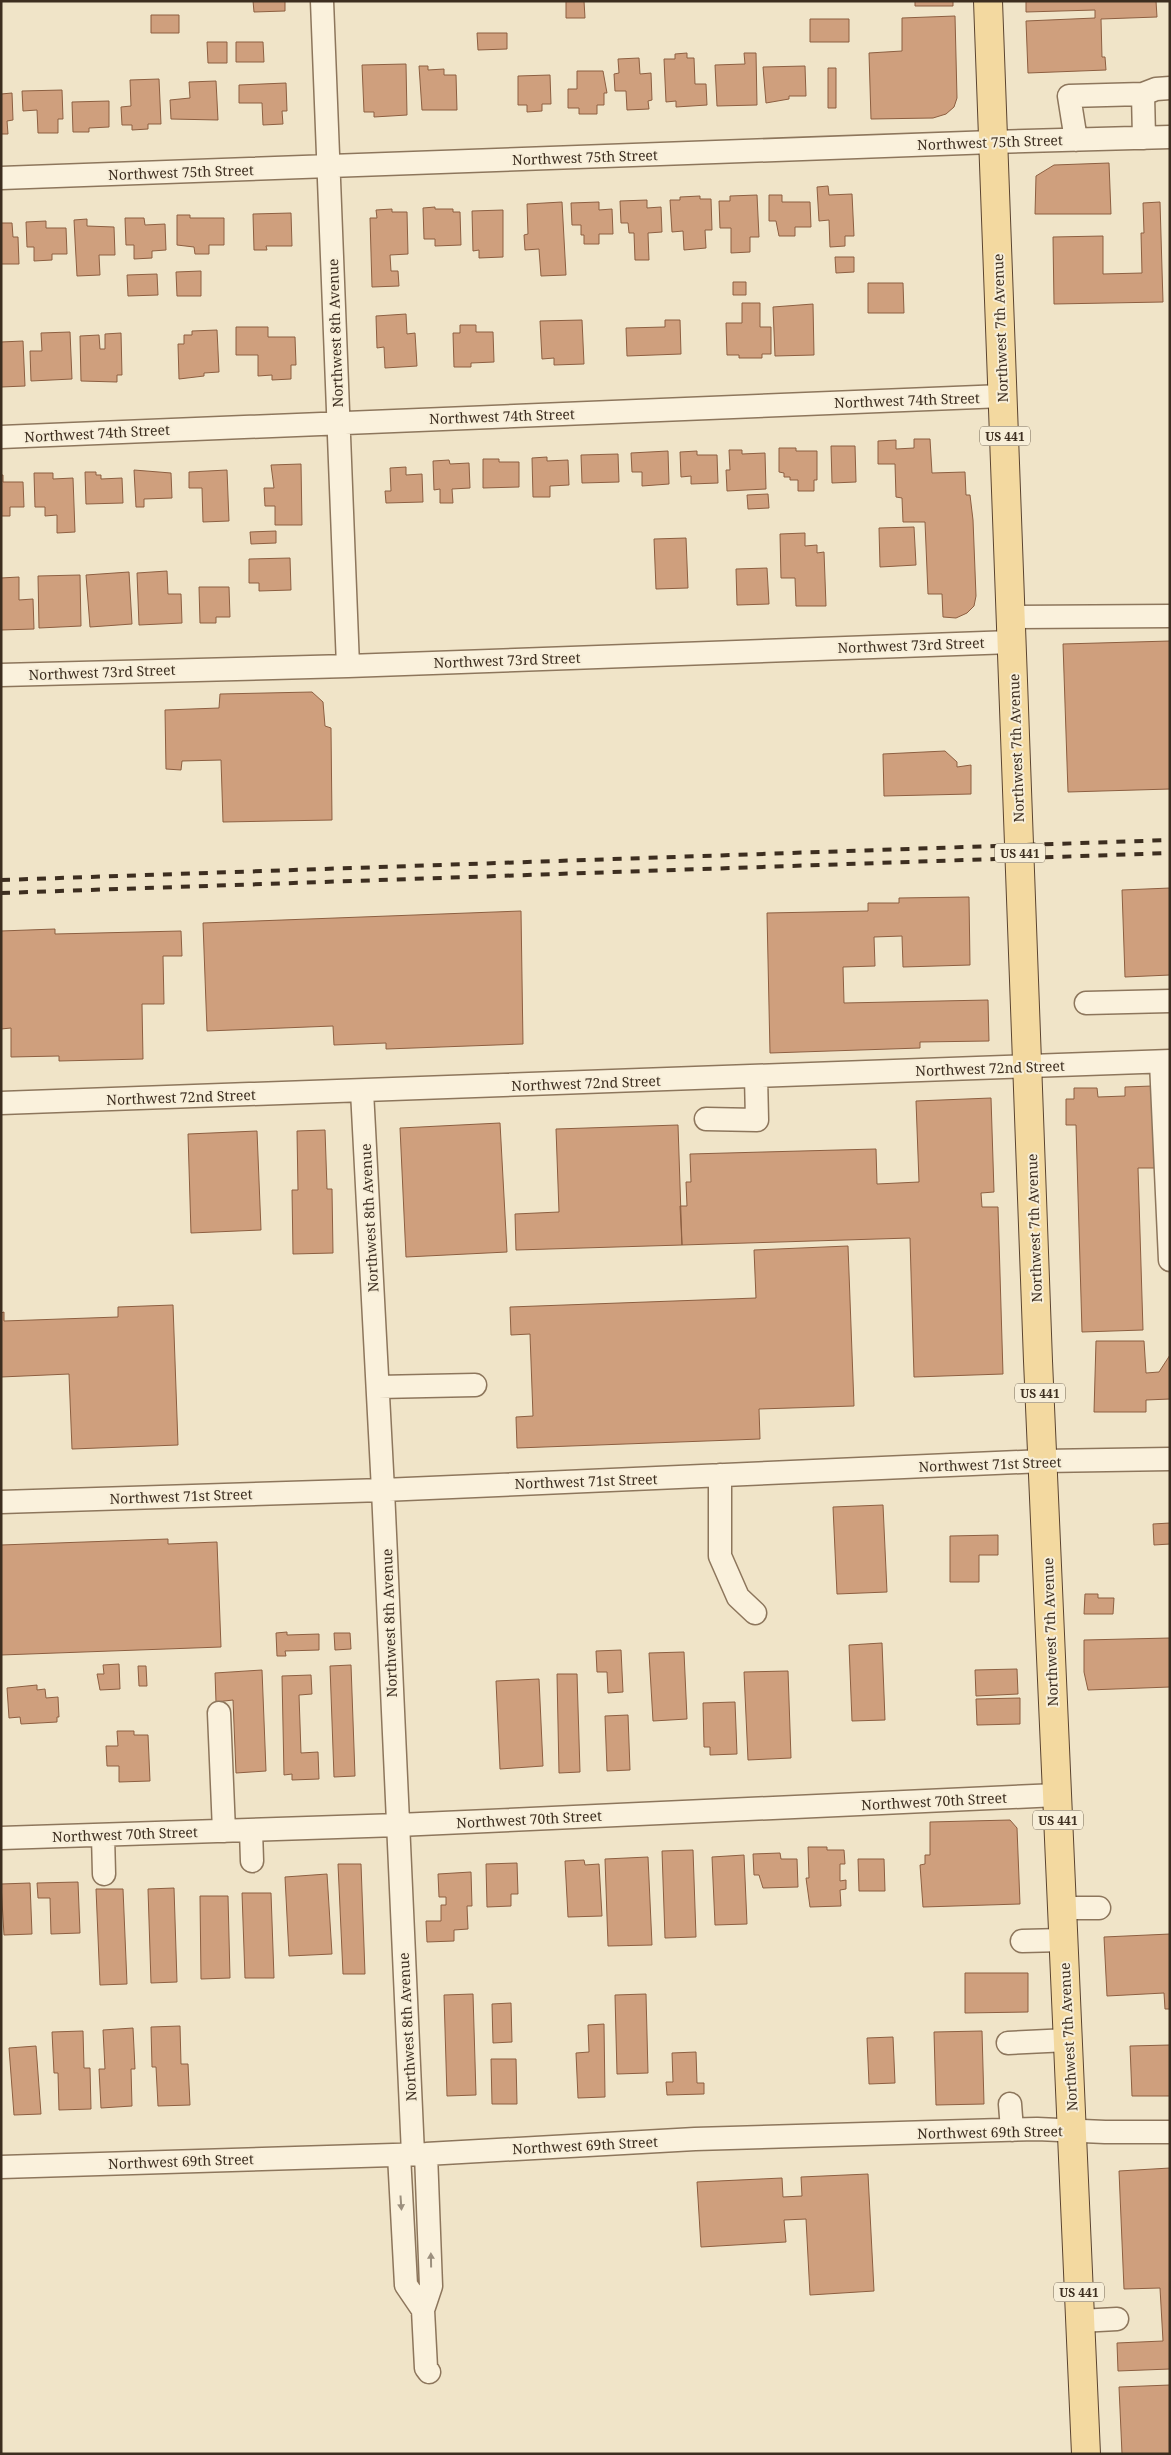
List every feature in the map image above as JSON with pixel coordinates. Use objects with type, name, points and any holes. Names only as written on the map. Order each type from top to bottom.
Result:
[{"type":"main road","name":"Northwest 7th Avenue","points":[[988,1],[1043,1461],[1086,2454]]},
{"type":"street","name":"Northwest 8th Avenue","points":[[322,1],[348,666]]},
{"type":"street","points":[[1076,140],[1069,96],[1143,94],[1156,89],[1170,88]]},
{"type":"street","points":[[1143,94],[1144,138]]},
{"type":"street","name":"Northwest 75th Street","points":[[1,178],[993,142],[1170,138]]},
{"type":"street","name":"Northwest 74th Street","points":[[1,437],[1003,396]]},
{"type":"street","name":"Northwest 73rd Street","points":[[1,675],[348,666],[1012,630],[1170,616]]},
{"type":"street","points":[[1086,1003],[1170,1001]]},
{"type":"street","points":[[1165,1062],[1170,1260]]},
{"type":"street","name":"Northwest 72nd Street","points":[[1,1103],[1165,1062]]},
{"type":"street","points":[[706,1119],[757,1120],[756,1076]]},
{"type":"street","name":"Northwest 8th Avenue","points":[[362,1091],[383,1490],[412,2154],[431,2286],[423,2310],[426,2368],[429,2372]]},
{"type":"street","points":[[378,1387],[475,1384]]},
{"type":"street","name":"Northwest 71st Street","points":[[1,1502],[383,1490],[1043,1461],[1170,1459]]},
{"type":"street","points":[[720,1475],[720,1556],[738,1597],[756,1613]]},
{"type":"street","points":[[219,1713],[224,1831]]},
{"type":"street","name":"Northwest 70th Street","points":[[1,1838],[398,1825],[1057,1795]]},
{"type":"street","points":[[251,1830],[252,1861]]},
{"type":"street","points":[[103,1835],[104,1874]]},
{"type":"street","points":[[1062,1908],[1099,1908]]},
{"type":"street","points":[[1022,1941],[1063,1940]]},
{"type":"street","points":[[1008,2042],[1068,2040]]},
{"type":"street","points":[[1010,2104],[1012,2130]]},
{"type":"street","name":"Northwest 69th Street","points":[[1,2167],[412,2154],[695,2139],[1012,2130],[1170,2132]]},
{"type":"street","points":[[1080,2321],[1117,2319]]},
{"type":"building","points":[[253,1],[285,1],[285,11],[254,12]]},
{"type":"building","points":[[566,1],[584,1],[585,18],[566,18]]},
{"type":"building","points":[[915,1],[953,1],[953,6],[915,6]]},
{"type":"building","points":[[1026,1],[1156,1],[1157,17],[1101,19],[1102,57],[1105,57],[1106,70],[1028,73],[1026,21],[1095,18],[1095,10],[1026,12]]},
{"type":"building","points":[[151,15],[179,15],[179,33],[151,33]]},
{"type":"building","points":[[955,16],[957,98],[954,107],[946,114],[933,118],[871,119],[869,53],[902,51],[902,18]]},
{"type":"building","points":[[810,19],[849,19],[849,42],[810,42]]},
{"type":"building","points":[[477,33],[507,33],[507,49],[478,50]]},
{"type":"building","points":[[207,42],[227,42],[227,63],[208,63]]},
{"type":"building","points":[[236,42],[263,42],[264,62],[236,62]]},
{"type":"building","points":[[687,53],[687,58],[694,58],[695,84],[706,84],[707,105],[676,107],[676,101],[666,102],[664,59],[675,59],[675,54]]},
{"type":"building","points":[[744,53],[756,53],[757,105],[717,106],[715,65],[745,64]]},
{"type":"building","points":[[639,58],[640,74],[651,73],[652,100],[648,101],[649,109],[627,110],[626,91],[615,91],[614,74],[619,73],[618,59]]},
{"type":"building","points":[[406,64],[407,115],[374,117],[374,112],[364,112],[362,65]]},
{"type":"building","points":[[419,66],[428,66],[428,70],[444,69],[444,75],[456,75],[457,110],[422,110]]},
{"type":"building","points":[[805,66],[806,96],[789,96],[789,99],[766,103],[763,67]]},
{"type":"building","points":[[828,68],[836,68],[836,108],[828,108]]},
{"type":"building","points":[[577,71],[603,71],[607,93],[604,93],[604,105],[597,105],[597,114],[579,114],[579,108],[568,108],[568,89],[577,89]]},
{"type":"building","points":[[550,75],[551,104],[542,104],[542,111],[527,112],[527,105],[518,105],[518,76]]},
{"type":"building","points":[[159,79],[161,124],[148,124],[148,129],[132,130],[132,125],[122,125],[121,107],[131,106],[130,80]]},
{"type":"building","points":[[216,81],[218,120],[171,119],[170,100],[190,98],[189,82]]},
{"type":"building","points":[[286,83],[287,111],[282,111],[283,124],[263,125],[262,103],[239,103],[239,85]]},
{"type":"building","points":[[62,90],[63,119],[58,119],[58,133],[38,133],[37,110],[23,111],[22,91]]},
{"type":"building","points":[[12,93],[13,120],[7,121],[8,134],[1,134],[1,94]]},
{"type":"building","points":[[109,101],[109,127],[89,128],[89,132],[73,132],[72,102]]},
{"type":"building","points":[[1109,163],[1111,214],[1035,214],[1036,176],[1054,165]]},
{"type":"building","points":[[828,186],[829,195],[852,194],[854,236],[845,236],[845,246],[830,247],[829,220],[819,221],[817,187]]},
{"type":"building","points":[[757,195],[759,237],[750,237],[750,252],[731,253],[731,228],[720,228],[719,201],[730,201],[730,196]]},
{"type":"building","points":[[769,195],[782,195],[782,202],[810,202],[811,227],[795,227],[795,236],[779,236],[776,221],[769,221]]},
{"type":"building","points":[[700,196],[700,199],[711,199],[712,230],[705,230],[706,248],[684,250],[683,231],[672,232],[670,200],[680,200],[680,197]]},
{"type":"building","points":[[647,200],[647,208],[661,207],[662,232],[648,233],[649,260],[635,260],[634,233],[629,233],[628,223],[621,223],[620,201]]},
{"type":"building","points":[[562,202],[566,275],[541,276],[539,249],[525,250],[524,235],[528,234],[527,204]]},
{"type":"building","points":[[599,202],[599,210],[612,209],[613,234],[599,234],[599,244],[584,244],[584,235],[581,235],[581,225],[572,225],[571,203]]},
{"type":"building","points":[[1160,202],[1163,302],[1054,304],[1053,237],[1103,236],[1103,274],[1142,273],[1141,233],[1144,233],[1143,203]]},
{"type":"building","points":[[435,207],[435,209],[453,209],[453,212],[460,212],[461,245],[435,246],[435,239],[424,239],[423,208]]},
{"type":"building","points":[[392,209],[392,212],[407,212],[408,254],[390,255],[391,271],[398,271],[399,286],[372,287],[370,218],[377,218],[376,210]]},
{"type":"building","points":[[503,210],[503,257],[479,258],[479,250],[473,251],[472,211]]},
{"type":"building","points":[[291,213],[292,246],[266,246],[267,250],[254,250],[253,214]]},
{"type":"building","points":[[177,215],[190,215],[190,218],[224,218],[224,245],[209,245],[209,254],[195,254],[194,247],[177,245]]},
{"type":"building","points":[[125,218],[144,218],[145,225],[165,224],[166,250],[152,251],[152,258],[134,259],[134,245],[126,245]]},
{"type":"building","points":[[87,219],[87,226],[114,227],[115,255],[99,255],[100,275],[77,276],[74,220]]},
{"type":"building","points":[[46,221],[46,228],[66,228],[67,254],[52,254],[52,260],[34,261],[34,247],[27,247],[26,222]]},
{"type":"building","points":[[1,223],[12,223],[13,237],[18,237],[19,264],[1,264]]},
{"type":"building","points":[[835,257],[854,257],[854,272],[836,273]]},
{"type":"building","points":[[201,271],[201,296],[177,296],[176,272]]},
{"type":"building","points":[[157,274],[158,295],[128,296],[127,275]]},
{"type":"building","points":[[733,282],[746,282],[746,295],[733,295]]},
{"type":"building","points":[[868,283],[903,283],[904,313],[868,313]]},
{"type":"building","points":[[742,303],[760,303],[760,327],[771,327],[771,354],[762,354],[762,358],[739,358],[739,355],[727,355],[726,323],[742,323]]},
{"type":"building","points":[[813,304],[814,355],[775,356],[773,307]]},
{"type":"building","points":[[406,314],[407,334],[415,333],[417,366],[385,368],[384,347],[377,348],[376,316]]},
{"type":"building","points":[[582,320],[584,364],[554,365],[554,358],[542,359],[540,321]]},
{"type":"building","points":[[665,320],[680,320],[681,354],[627,356],[626,328],[665,327]]},
{"type":"building","points":[[460,325],[476,325],[476,332],[493,332],[494,362],[471,363],[471,367],[454,367],[453,333],[460,333]]},
{"type":"building","points":[[236,327],[268,327],[268,337],[295,337],[296,365],[291,365],[291,379],[272,380],[272,375],[258,376],[258,355],[236,355]]},
{"type":"building","points":[[217,330],[219,372],[204,373],[204,376],[179,379],[178,344],[184,344],[184,335],[192,335],[192,331]]},
{"type":"building","points":[[70,332],[72,379],[31,381],[30,351],[42,351],[41,333]]},
{"type":"building","points":[[121,333],[122,375],[117,375],[117,382],[81,381],[80,336],[99,335],[100,349],[105,349],[105,334]]},
{"type":"building","points":[[23,341],[25,386],[1,387],[1,342]]},
{"type":"building","points":[[914,439],[930,439],[932,473],[965,472],[966,495],[970,495],[973,520],[976,596],[974,606],[967,613],[956,618],[943,617],[942,594],[928,594],[925,522],[903,522],[902,498],[896,497],[895,464],[878,464],[878,441],[896,440],[896,449],[914,448]]},
{"type":"building","points":[[831,446],[855,446],[856,482],[832,483]]},
{"type":"building","points":[[779,448],[796,448],[796,451],[817,451],[817,480],[814,480],[814,491],[798,491],[798,480],[790,480],[790,477],[784,477],[784,473],[779,472]]},
{"type":"building","points":[[729,450],[742,450],[742,454],[765,453],[766,489],[727,491],[726,470],[730,470]]},
{"type":"building","points":[[668,451],[669,484],[642,486],[642,472],[632,472],[631,453]]},
{"type":"building","points":[[697,451],[697,455],[717,455],[718,483],[691,484],[691,476],[681,477],[680,452]]},
{"type":"building","points":[[618,454],[619,482],[582,483],[581,455]]},
{"type":"building","points":[[547,457],[547,461],[568,460],[569,485],[550,486],[550,497],[533,497],[532,458]]},
{"type":"building","points":[[483,459],[499,459],[499,462],[519,462],[519,487],[483,488]]},
{"type":"building","points":[[449,460],[450,464],[469,463],[470,488],[452,489],[453,503],[440,503],[440,489],[434,490],[433,461]]},
{"type":"building","points":[[301,464],[302,525],[275,525],[275,506],[265,506],[264,488],[274,488],[271,465]]},
{"type":"building","points":[[406,467],[406,475],[422,474],[423,502],[386,503],[385,491],[391,491],[390,468]]},
{"type":"building","points":[[134,470],[171,473],[172,498],[144,499],[144,507],[136,507]]},
{"type":"building","points":[[227,470],[229,521],[203,522],[202,488],[189,488],[189,472]]},
{"type":"building","points":[[85,472],[96,472],[96,475],[101,475],[101,479],[122,478],[123,503],[86,504]]},
{"type":"building","points":[[34,473],[53,473],[53,479],[73,478],[75,532],[57,533],[57,515],[45,516],[45,507],[35,507]]},
{"type":"building","points":[[1,475],[3,475],[3,482],[23,482],[24,507],[10,507],[10,516],[1,516]]},
{"type":"building","points":[[768,494],[769,508],[748,509],[747,495]]},
{"type":"building","points":[[914,527],[916,565],[880,567],[879,528]]},
{"type":"building","points":[[276,531],[276,543],[251,544],[250,532]]},
{"type":"building","points":[[805,533],[805,546],[817,545],[817,553],[824,552],[826,606],[796,606],[795,578],[781,578],[780,534]]},
{"type":"building","points":[[686,538],[688,588],[656,589],[654,539]]},
{"type":"building","points":[[290,558],[291,590],[259,591],[259,583],[249,583],[249,559]]},
{"type":"building","points":[[767,568],[769,604],[737,605],[736,569]]},
{"type":"building","points":[[167,571],[168,594],[181,594],[182,623],[139,625],[137,573]]},
{"type":"building","points":[[129,572],[132,624],[90,627],[86,575]]},
{"type":"building","points":[[80,575],[81,626],[39,628],[38,576]]},
{"type":"building","points":[[19,577],[19,600],[33,599],[34,629],[1,630],[1,578]]},
{"type":"building","points":[[199,587],[229,587],[230,617],[216,617],[216,623],[200,623]]},
{"type":"building","points":[[1170,641],[1170,789],[1068,792],[1063,644]]},
{"type":"building","points":[[312,692],[323,702],[325,726],[331,728],[332,820],[223,822],[221,760],[182,761],[181,770],[166,769],[165,710],[219,708],[220,694]]},
{"type":"building","points":[[945,751],[957,762],[957,767],[971,765],[971,794],[884,796],[883,754]]},
{"type":"building","points":[[1170,888],[1170,975],[1125,977],[1122,890]]},
{"type":"building","points":[[969,897],[970,965],[903,967],[902,936],[874,937],[875,966],[843,967],[844,1003],[988,1000],[989,1041],[920,1042],[920,1048],[770,1053],[767,913],[868,911],[868,903],[899,903],[899,898]]},
{"type":"building","points":[[521,911],[523,1044],[386,1049],[386,1043],[334,1045],[333,1026],[207,1031],[203,923]]},
{"type":"building","points":[[55,929],[55,934],[181,931],[182,956],[163,956],[164,1004],[142,1004],[143,1059],[59,1061],[59,1056],[11,1057],[11,1028],[1,1029],[1,931]]},
{"type":"building","points":[[1152,1086],[1158,1168],[1138,1168],[1143,1330],[1082,1332],[1076,1125],[1066,1125],[1066,1099],[1074,1099],[1074,1088],[1097,1088],[1098,1097],[1125,1096],[1125,1087]]},
{"type":"building","points":[[991,1098],[994,1192],[981,1193],[982,1207],[998,1207],[1003,1374],[914,1377],[910,1238],[682,1245],[680,1206],[687,1206],[686,1182],[691,1182],[690,1154],[876,1149],[877,1184],[919,1182],[916,1101]]},
{"type":"building","points":[[500,1123],[507,1252],[406,1257],[400,1128]]},
{"type":"building","points":[[678,1125],[682,1245],[516,1250],[515,1214],[559,1212],[556,1129]]},
{"type":"building","points":[[325,1130],[327,1189],[332,1189],[333,1253],[293,1254],[292,1190],[298,1190],[297,1131]]},
{"type":"building","points":[[257,1131],[261,1230],[191,1233],[188,1134]]},
{"type":"building","points":[[848,1246],[854,1406],[759,1409],[760,1439],[517,1448],[516,1417],[533,1416],[530,1334],[511,1335],[510,1307],[756,1298],[754,1250]]},
{"type":"building","points":[[173,1305],[178,1445],[72,1449],[69,1374],[1,1377],[1,1313],[4,1312],[4,1321],[118,1317],[118,1307]]},
{"type":"building","points":[[1096,1341],[1144,1341],[1146,1373],[1159,1372],[1170,1355],[1170,1399],[1146,1400],[1146,1412],[1094,1412]]},
{"type":"building","points":[[883,1505],[887,1592],[837,1594],[833,1507]]},
{"type":"building","points":[[1170,1523],[1170,1544],[1154,1545],[1153,1524]]},
{"type":"building","points":[[998,1535],[998,1555],[979,1555],[979,1582],[950,1582],[950,1536]]},
{"type":"building","points":[[168,1539],[168,1544],[217,1542],[221,1647],[1,1655],[1,1545]]},
{"type":"building","points":[[1085,1594],[1098,1594],[1098,1598],[1114,1598],[1113,1614],[1084,1614]]},
{"type":"building","points":[[287,1632],[287,1635],[319,1634],[319,1650],[285,1651],[286,1656],[277,1656],[276,1633]]},
{"type":"building","points":[[334,1633],[350,1633],[351,1649],[335,1650]]},
{"type":"building","points":[[1170,1638],[1170,1687],[1088,1690],[1084,1672],[1084,1640]]},
{"type":"building","points":[[882,1643],[885,1720],[852,1721],[849,1645]]},
{"type":"building","points":[[621,1650],[623,1692],[608,1693],[607,1672],[597,1672],[596,1651]]},
{"type":"building","points":[[684,1652],[687,1719],[653,1721],[649,1653]]},
{"type":"building","points":[[119,1664],[120,1689],[100,1690],[97,1674],[104,1674],[103,1665]]},
{"type":"building","points":[[351,1665],[355,1776],[334,1777],[330,1666]]},
{"type":"building","points":[[138,1666],[146,1666],[147,1686],[139,1686]]},
{"type":"building","points":[[1017,1669],[1018,1694],[976,1696],[975,1670]]},
{"type":"building","points":[[262,1670],[266,1771],[236,1773],[233,1700],[216,1702],[215,1673]]},
{"type":"building","points":[[788,1671],[791,1758],[748,1760],[744,1672]]},
{"type":"building","points":[[557,1674],[577,1674],[580,1772],[559,1773]]},
{"type":"building","points":[[311,1675],[312,1694],[299,1695],[301,1753],[318,1752],[319,1779],[292,1780],[292,1774],[284,1775],[282,1676]]},
{"type":"building","points":[[539,1679],[543,1766],[500,1769],[496,1681]]},
{"type":"building","points":[[37,1685],[37,1690],[45,1689],[46,1698],[58,1697],[59,1717],[57,1717],[57,1722],[21,1724],[20,1717],[9,1718],[7,1688]]},
{"type":"building","points":[[1020,1698],[1020,1724],[977,1725],[976,1699]]},
{"type":"building","points":[[735,1702],[737,1754],[710,1755],[710,1747],[704,1747],[703,1703]]},
{"type":"building","points":[[628,1715],[630,1770],[607,1771],[605,1716]]},
{"type":"building","points":[[117,1731],[134,1731],[134,1735],[148,1735],[150,1781],[119,1782],[119,1766],[107,1766],[106,1746],[118,1746]]},
{"type":"building","points":[[1010,1820],[1017,1828],[1020,1904],[923,1907],[920,1865],[925,1864],[925,1855],[930,1855],[930,1822]]},
{"type":"building","points":[[808,1847],[827,1847],[827,1850],[844,1850],[845,1864],[840,1864],[840,1881],[846,1880],[846,1889],[840,1890],[841,1906],[810,1907],[806,1878],[809,1878]]},
{"type":"building","points":[[693,1850],[696,1937],[665,1938],[662,1851]]},
{"type":"building","points":[[780,1853],[781,1859],[797,1859],[798,1887],[763,1888],[759,1875],[754,1875],[753,1854]]},
{"type":"building","points":[[744,1855],[747,1924],[715,1925],[712,1857]]},
{"type":"building","points":[[648,1857],[652,1945],[608,1946],[605,1859]]},
{"type":"building","points":[[858,1859],[884,1859],[885,1891],[859,1891]]},
{"type":"building","points":[[584,1860],[585,1865],[599,1864],[602,1916],[568,1917],[565,1861]]},
{"type":"building","points":[[517,1863],[518,1894],[511,1894],[511,1906],[487,1907],[486,1864]]},
{"type":"building","points":[[338,1864],[361,1864],[365,1974],[343,1974]]},
{"type":"building","points":[[471,1872],[472,1906],[467,1906],[468,1929],[454,1930],[454,1941],[427,1942],[426,1921],[441,1921],[441,1905],[446,1905],[446,1897],[439,1897],[438,1874]]},
{"type":"building","points":[[327,1874],[332,1954],[289,1956],[285,1877]]},
{"type":"building","points":[[78,1882],[80,1933],[51,1934],[50,1898],[38,1898],[37,1883]]},
{"type":"building","points":[[30,1883],[32,1934],[4,1935],[1,1884]]},
{"type":"building","points":[[174,1888],[177,1982],[151,1983],[148,1889]]},
{"type":"building","points":[[96,1889],[123,1889],[127,1984],[100,1985]]},
{"type":"building","points":[[242,1893],[271,1893],[274,1978],[245,1978]]},
{"type":"building","points":[[200,1896],[228,1896],[230,1978],[201,1979]]},
{"type":"building","points":[[1170,1934],[1170,2009],[1165,2009],[1164,1993],[1107,1996],[1104,1937]]},
{"type":"building","points":[[965,1973],[1028,1973],[1028,2012],[965,2013]]},
{"type":"building","points":[[473,1994],[476,2095],[447,2096],[444,1995]]},
{"type":"building","points":[[646,1994],[648,2073],[617,2074],[615,1995]]},
{"type":"building","points":[[511,2003],[512,2042],[493,2043],[492,2004]]},
{"type":"building","points":[[604,2024],[605,2097],[578,2098],[576,2053],[589,2052],[588,2025]]},
{"type":"building","points":[[180,2026],[181,2064],[188,2064],[190,2105],[158,2106],[156,2067],[152,2067],[151,2027]]},
{"type":"building","points":[[133,2028],[135,2069],[131,2069],[132,2106],[101,2108],[99,2069],[105,2069],[103,2030]]},
{"type":"building","points":[[83,2031],[84,2068],[90,2068],[91,2109],[59,2110],[58,2073],[54,2073],[52,2032]]},
{"type":"building","points":[[982,2031],[984,2104],[936,2105],[934,2032]]},
{"type":"building","points":[[893,2037],[895,2083],[869,2084],[867,2038]]},
{"type":"building","points":[[1170,2045],[1170,2096],[1132,2096],[1130,2046]]},
{"type":"building","points":[[36,2046],[41,2114],[14,2115],[9,2048]]},
{"type":"building","points":[[696,2052],[697,2083],[704,2083],[704,2094],[667,2095],[666,2082],[673,2082],[672,2053]]},
{"type":"building","points":[[491,2059],[516,2059],[517,2104],[492,2104]]},
{"type":"building","points":[[1170,2168],[1170,2369],[1118,2371],[1117,2343],[1163,2341],[1160,2288],[1124,2289],[1119,2171]]},
{"type":"building","points":[[868,2174],[874,2291],[810,2295],[806,2219],[784,2220],[786,2242],[701,2247],[697,2182],[782,2178],[783,2197],[802,2196],[801,2177]]},
{"type":"building","points":[[1170,2385],[1170,2454],[1122,2454],[1119,2387]]},
{"type":"railway","points":[[1,880],[1170,840]]},
{"type":"railway","points":[[1,893],[1170,853]]}]
